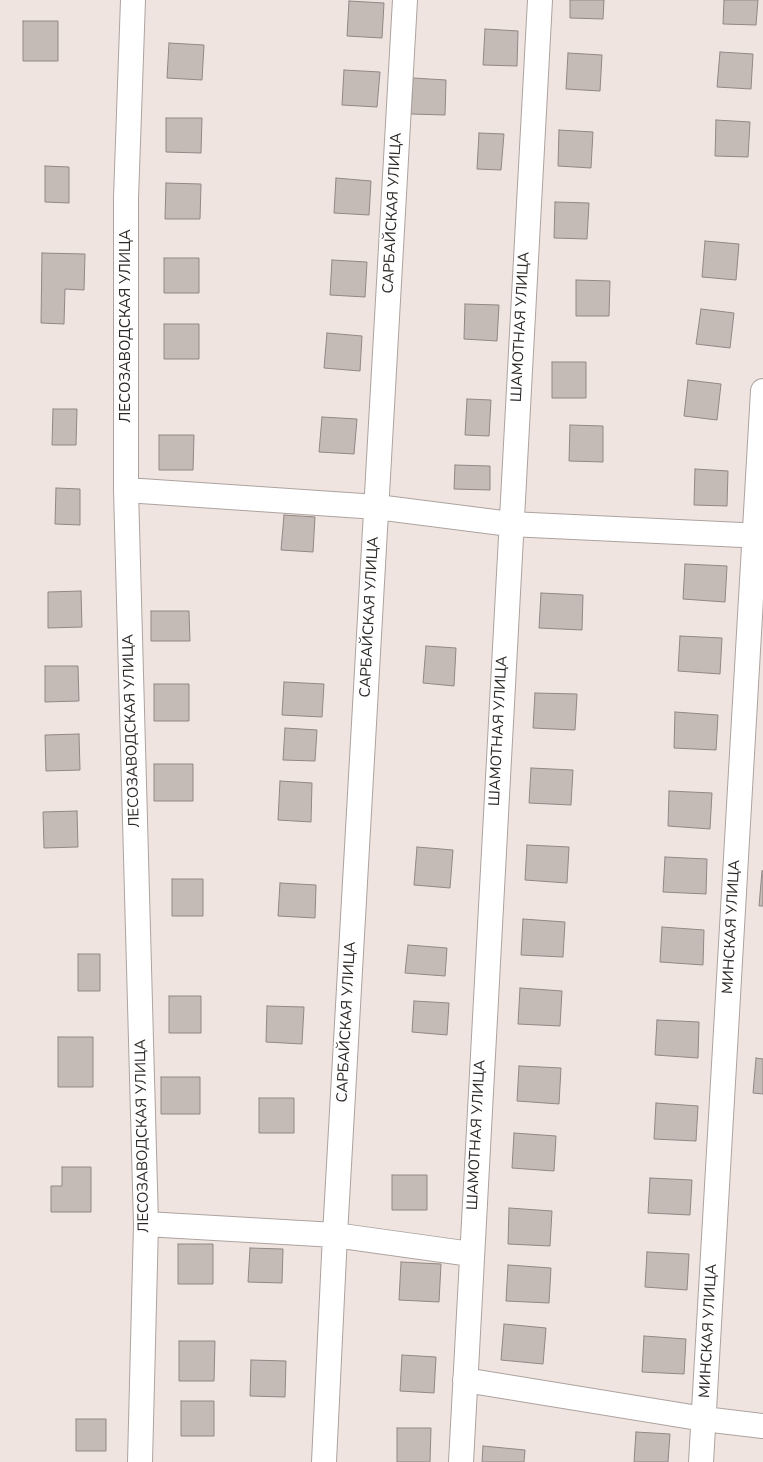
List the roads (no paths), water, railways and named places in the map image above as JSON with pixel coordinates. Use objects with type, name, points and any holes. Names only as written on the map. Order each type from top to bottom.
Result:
[{"type":"street","name":"ЛЕСОЗАВОДСКАЯ УЛИЦА","points":[[133,0],[126,198],[126,490],[146,1224],[140,1462]]},
{"type":"street","name":"САРБАЙСКАЯ УЛИЦА","points":[[324,1462],[335,1235],[405,0]]},
{"type":"street","name":"ШАМОТНАЯ УЛИЦА","points":[[461,1462],[510,524],[540,0]]},
{"type":"street","name":"МИНСКАЯ УЛИЦА","points":[[701,1462],[759,536],[763,392]]},
{"type":"street","points":[[126,490],[377,507],[510,524],[759,536]]},
{"type":"street","points":[[146,1224],[335,1235],[471,1254]]},
{"type":"street","points":[[465,1380],[704,1419],[763,1426]]}]
